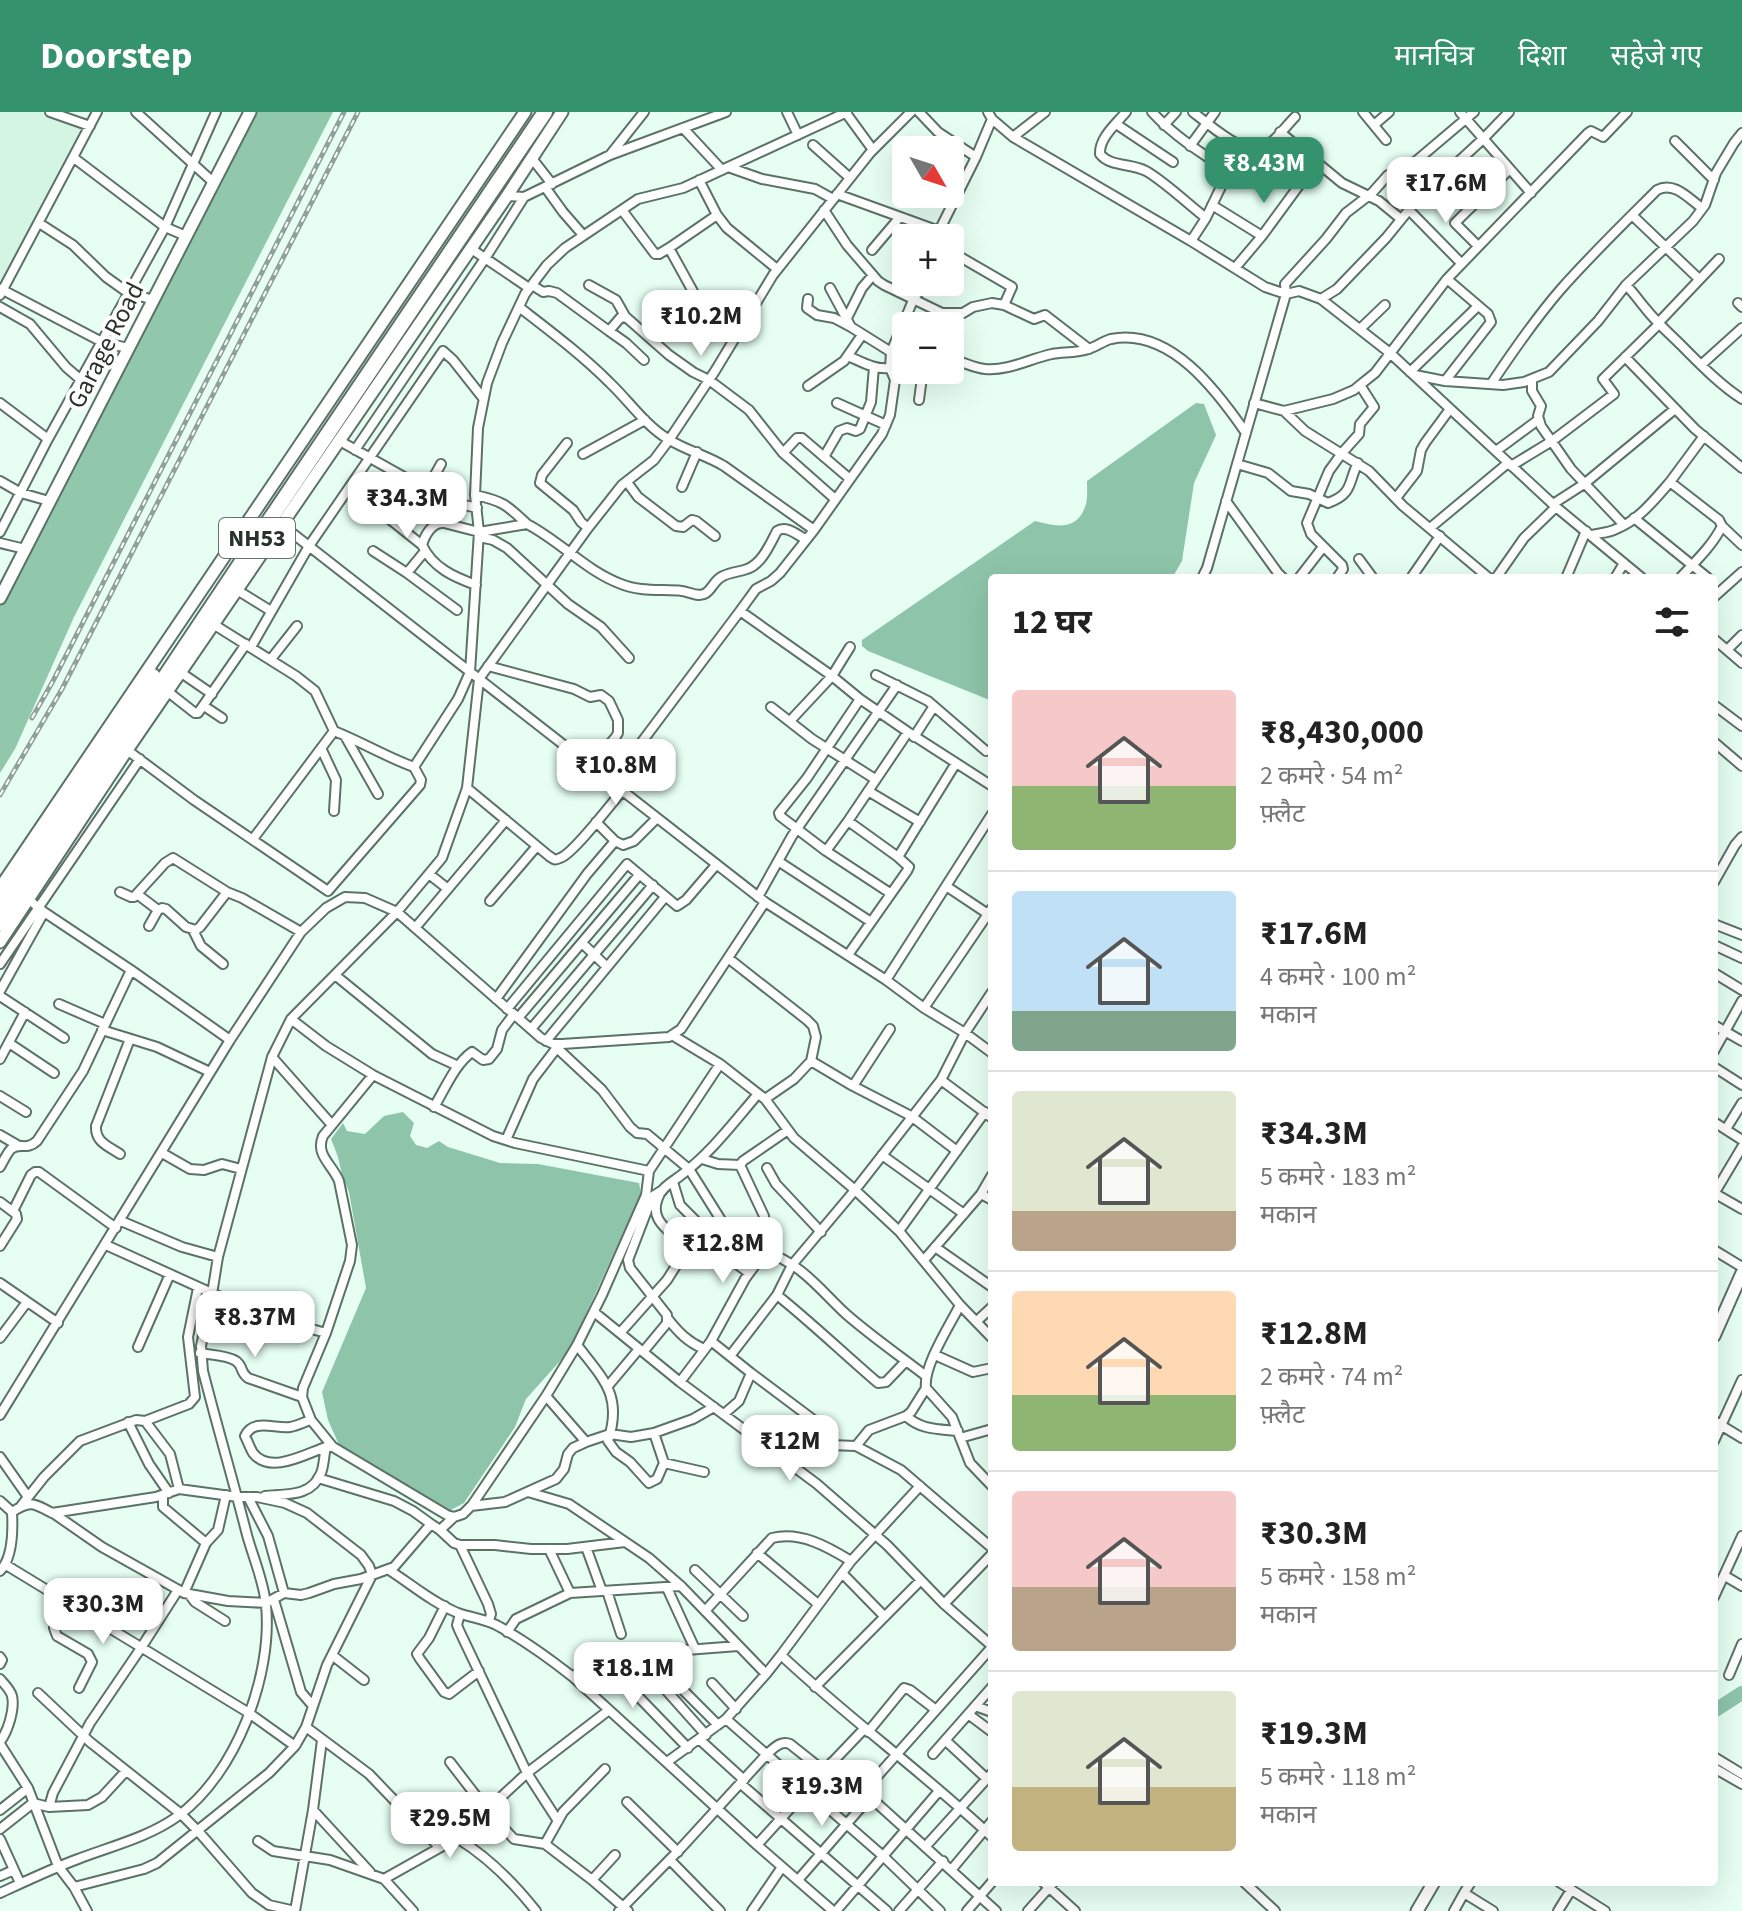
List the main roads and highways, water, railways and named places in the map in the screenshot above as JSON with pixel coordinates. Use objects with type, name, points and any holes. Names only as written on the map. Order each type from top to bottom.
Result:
[{"type":"highway","name":"NH53","points":[[0,924],[95,790],[276,521],[534,112]]},
{"type":"highway","name":"NH53","points":[[0,905],[513,145],[545,112]]},
{"type":"waterway","points":[[1718,1708],[1742,1693]]},
{"type":"railway","points":[[32,718],[344,112]]},
{"type":"railway","points":[[0,795],[62,689],[358,112]]}]
